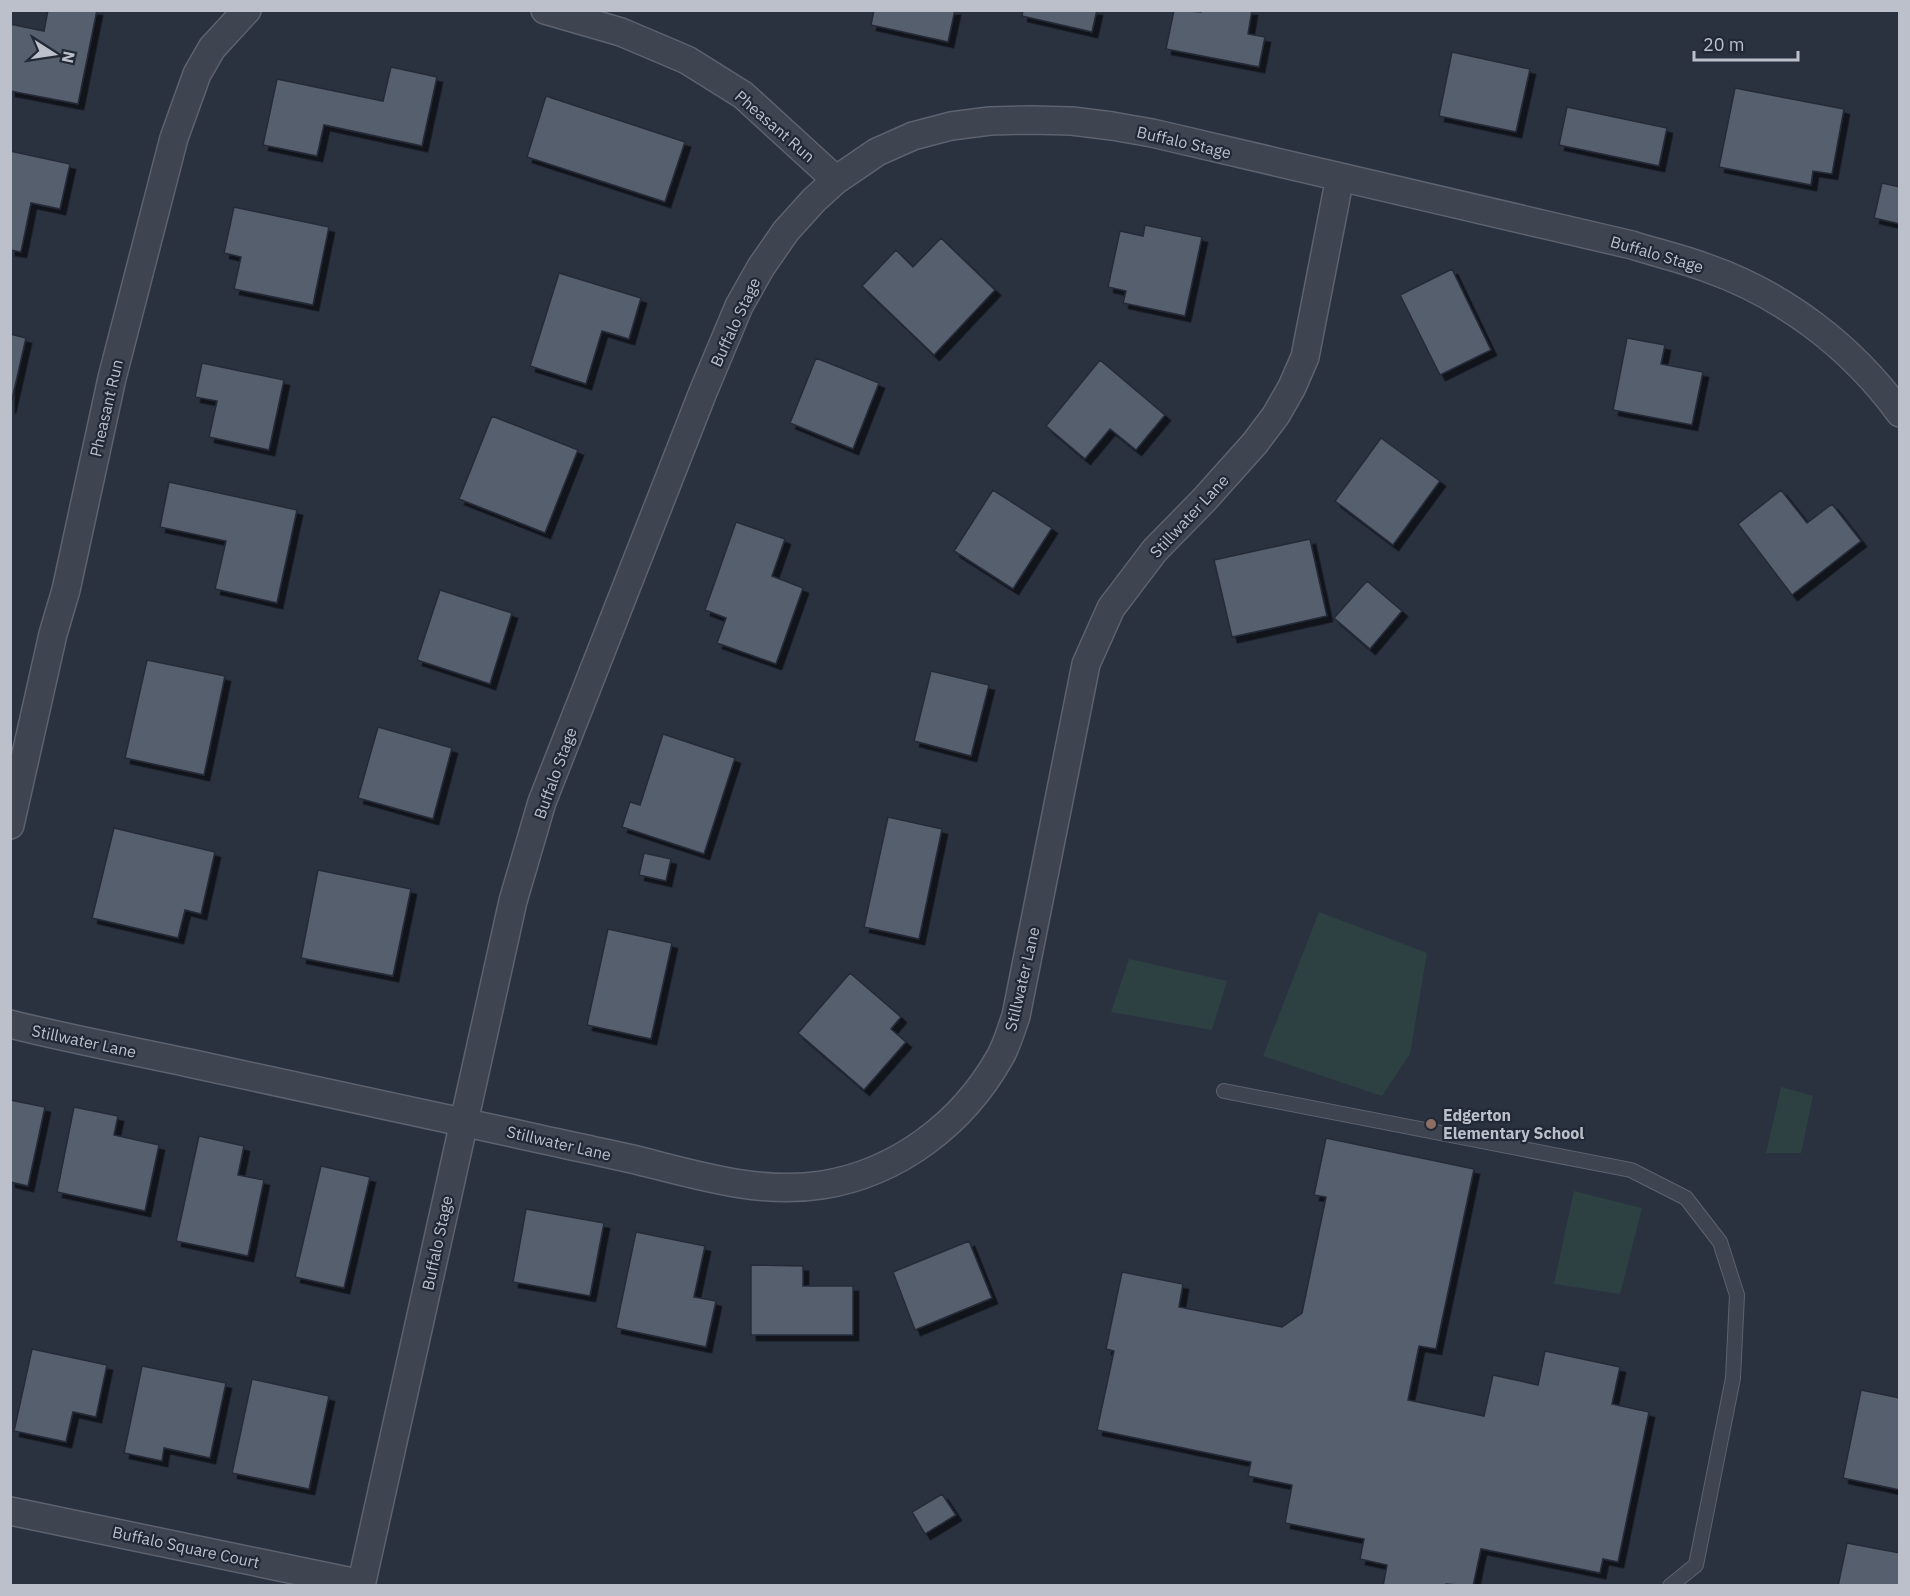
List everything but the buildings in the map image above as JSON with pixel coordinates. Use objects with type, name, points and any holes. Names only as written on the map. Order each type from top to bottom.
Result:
[{"type":"street","name":"Pheasant Run","points":[[10,825],[53,634],[66,590],[112,378],[174,138],[198,74],[212,48],[247,10]]},
{"type":"street","name":"Pheasant Run","points":[[545,10],[621,32],[687,60],[744,95],[836,180]]},
{"type":"street","name":"Buffalo Stage","points":[[362,1585],[513,901],[542,802],[739,306],[761,267],[786,231],[836,180],[877,152],[913,136],[951,126],[990,121],[1031,120],[1082,123],[1152,133],[1632,245],[1708,268],[1776,300],[1807,320],[1864,371],[1899,413]]},
{"type":"street","name":"Stillwater Lane","points":[[10,1024],[745,1185],[783,1187],[821,1185],[857,1177],[891,1162],[923,1143],[954,1119],[981,1089],[1002,1055],[1016,1016],[1086,664],[1111,608],[1155,550],[1255,443],[1276,415],[1292,387],[1305,357],[1340,177]]},
{"type":"street","name":"Buffalo Square Court","points":[[10,1511],[362,1585]]},
{"type":"lane","points":[[1224,1090],[1631,1170],[1686,1198],[1720,1242],[1737,1295],[1732,1378],[1696,1564],[1670,1586]]},
{"type":"shaded area","points":[[1319,912],[1427,953],[1410,1054],[1382,1096],[1263,1056]]},
{"type":"shaded area","points":[[1129,959],[1227,981],[1212,1030],[1111,1012]]},
{"type":"shaded area","points":[[1781,1087],[1813,1096],[1801,1153],[1766,1153]]},
{"type":"shaded area","points":[[1574,1191],[1642,1208],[1620,1294],[1554,1284]]},
{"type":"place","name":"Edgerton Elementary School","points":[[1431,1124]]}]
